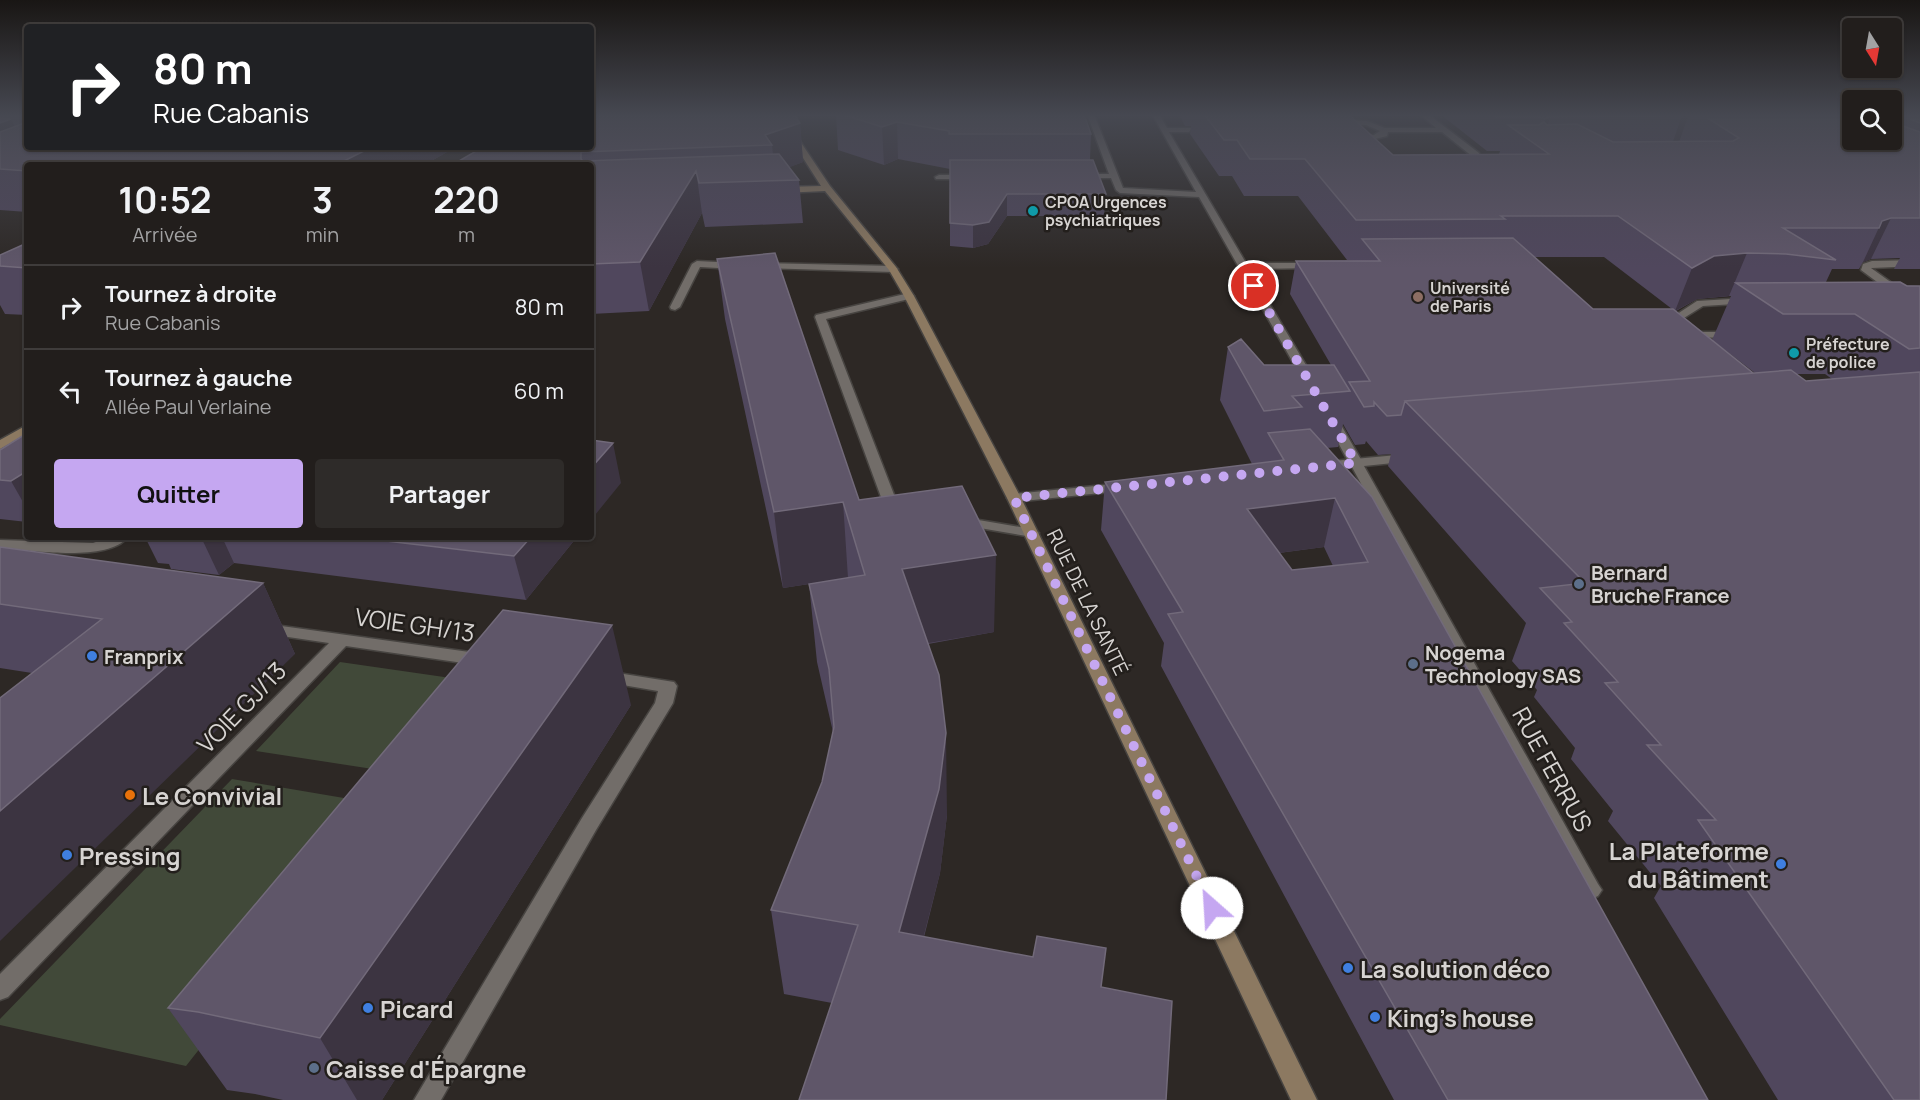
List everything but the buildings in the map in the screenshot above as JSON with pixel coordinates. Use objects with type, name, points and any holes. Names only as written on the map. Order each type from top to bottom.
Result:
[{"type":"street","name":"RUE DE LA SANTÉ","points":[[811,165],[893,269],[909,296],[1032,533],[1304,1100]]},
{"type":"street","points":[[1110,165],[1120,190],[1201,195]]},
{"type":"street","points":[[1185,165],[1318,396]]},
{"type":"street","points":[[1070,176],[1114,176]]},
{"type":"street","points":[[939,177],[975,177]]},
{"type":"street","points":[[778,190],[827,188]]},
{"type":"street","points":[[1920,263],[1866,266],[1866,270],[1917,306],[1920,314]]},
{"type":"street","points":[[675,307],[697,264],[744,266]]},
{"type":"street","points":[[1243,266],[1326,265]]},
{"type":"street","points":[[755,266],[893,269]]},
{"type":"street","points":[[909,296],[820,317],[892,508],[915,513]]},
{"type":"street","points":[[1743,335],[1658,333],[1701,303],[1757,302]]},
{"type":"street","points":[[1908,321],[1920,322]]},
{"type":"street","name":"RUE FERRUS","points":[[1324,406],[1597,902]]},
{"type":"street","points":[[0,445],[24,431]]},
{"type":"street","points":[[1312,467],[1416,458]]},
{"type":"street","points":[[1014,498],[1139,485]]},
{"type":"street","points":[[950,519],[1032,533]]},
{"type":"street","points":[[0,544],[94,548],[115,540]]},
{"type":"street","name":"VOIE GH/13","points":[[249,626],[505,663]]},
{"type":"street","name":"VOIE GJ/13","points":[[0,990],[342,640]]},
{"type":"street","points":[[427,1100],[589,824],[664,703],[668,686],[586,674]]},
{"type":"green space","points":[[340,662],[527,689],[457,782],[256,751]]},
{"type":"green space","points":[[232,779],[391,806],[186,1066],[0,1025],[0,1019]]},
{"type":"place","name":"CPOA Urgences psychiatriques","points":[[1033,211]]},
{"type":"place","name":"Université de Paris","points":[[1418,297]]},
{"type":"place","name":"Préfecture de police","points":[[1794,353]]},
{"type":"place","name":"Bernard Bruche France","points":[[1579,584]]},
{"type":"place","name":"Franprix","points":[[92,656]]},
{"type":"place","name":"Nogema Technology SAS","points":[[1413,664]]},
{"type":"place","name":"Le Convivial","points":[[130,795]]},
{"type":"place","name":"Pressing","points":[[67,855]]},
{"type":"place","name":"La Plateforme du Bâtiment","points":[[1781,864]]},
{"type":"place","name":"La solution déco","points":[[1348,968]]},
{"type":"place","name":"Picard","points":[[368,1008]]},
{"type":"place","name":"King's house","points":[[1375,1017]]},
{"type":"place","name":"Caisse d'Épargne","points":[[314,1068]]},
{"type":"route","points":[[1212,908],[1014,498],[1356,463],[1254,286]]}]
